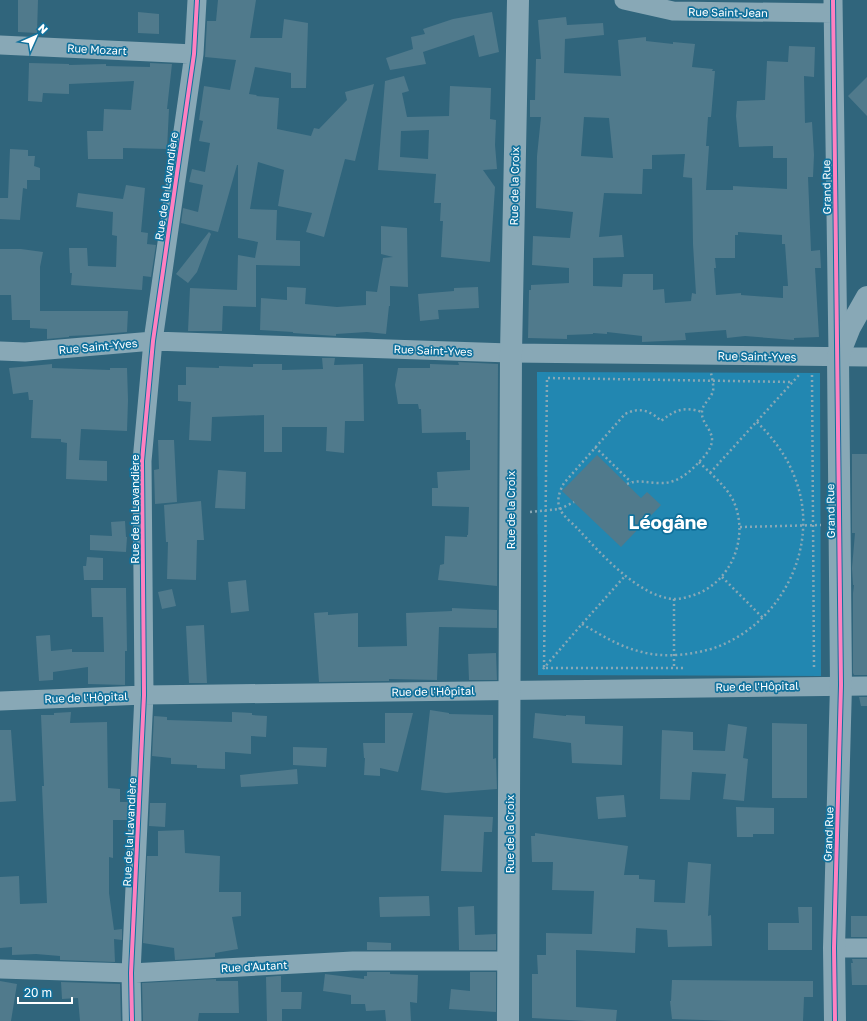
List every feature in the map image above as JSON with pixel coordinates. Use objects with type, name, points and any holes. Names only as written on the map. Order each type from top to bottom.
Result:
[{"type":"street","name":"Rue de la Lavandière","points":[[132,1021],[131,973],[144,695],[142,461],[153,341],[194,54],[197,0]]},
{"type":"street","name":"Rue de la Croix","points":[[508,1021],[515,691],[510,513],[510,353],[518,0]]},
{"type":"street","name":"Rue Saint-Jean","points":[[624,0],[673,11],[833,6]]},
{"type":"street","name":"Grand Rue","points":[[833,6],[841,685],[834,948],[835,1021]]},
{"type":"street","name":"Rue Mozart","points":[[0,45],[194,54]]},
{"type":"street","points":[[838,357],[850,327],[867,297]]},
{"type":"street","name":"Rue Saint-Yves","points":[[0,351],[25,352],[153,341],[510,353],[710,356],[813,360],[838,357],[867,357]]},
{"type":"street","name":"Rue de l'Hôpital","points":[[0,700],[144,695],[515,691],[841,685],[867,686]]},
{"type":"street","points":[[834,948],[867,948]]},
{"type":"street","name":"Rue d'Autant","points":[[0,968],[131,973],[353,961],[509,960]]},
{"type":"path","points":[[626,484],[639,480],[660,483],[668,482],[685,475],[699,462],[710,448],[712,440],[711,433],[702,416],[702,412],[713,391],[710,356]]},
{"type":"path","points":[[710,472],[813,360]]},
{"type":"path","points":[[807,668],[815,668],[813,360]]},
{"type":"path","points":[[544,668],[546,378],[792,382]]},
{"type":"path","points":[[699,462],[725,488],[733,500],[738,514],[740,528],[736,554],[730,566],[722,577],[712,586],[700,593],[674,599],[646,590],[625,576],[587,539],[560,509],[558,500],[560,490],[564,483],[625,414],[633,410],[646,410],[661,421],[676,410],[687,409],[702,412]]},
{"type":"path","points":[[582,624],[614,643],[643,653],[674,656],[698,652],[722,645],[744,634],[763,618],[777,603],[788,585],[798,560],[803,526],[802,502],[796,479],[786,458],[773,438],[756,421]]},
{"type":"path","points":[[596,447],[631,482]]},
{"type":"path","points":[[510,513],[560,509],[574,502]]},
{"type":"path","points":[[740,528],[839,524]]},
{"type":"path","points":[[515,691],[544,668],[625,576]]},
{"type":"path","points":[[722,577],[763,618]]},
{"type":"path","points":[[674,599],[675,688]]},
{"type":"path","points":[[544,668],[690,668]]},
{"type":"shaded area","points":[[537,372],[820,373],[821,676],[538,675]]},
{"type":"building","points":[[18,0],[38,0],[37,33],[18,32]]},
{"type":"building","points":[[218,0],[256,0],[250,38],[282,38],[284,19],[308,23],[306,88],[291,88],[291,73],[255,67],[249,94],[279,98],[277,129],[311,136],[314,128],[319,129],[347,100],[345,92],[374,84],[355,161],[345,159],[324,237],[306,232],[312,213],[278,206],[284,170],[258,162],[250,209],[277,210],[276,240],[300,241],[300,266],[256,265],[256,307],[223,306],[222,331],[188,331],[190,288],[237,290],[238,255],[255,258],[258,242],[238,238],[238,165],[218,232],[181,223],[183,208],[198,212],[203,185],[189,182],[192,169],[205,172],[210,143],[199,141],[203,121],[199,120],[204,86],[230,90],[236,60],[205,57],[207,21],[216,21]]},
{"type":"building","points":[[138,12],[159,14],[159,34],[138,33]]},
{"type":"building","points":[[492,12],[499,52],[479,57],[474,35],[423,52],[426,64],[390,70],[386,58],[413,49],[411,37],[425,34],[423,29],[453,19]]},
{"type":"building","points":[[566,17],[567,25],[603,23],[604,35],[565,39],[564,73],[621,76],[618,40],[646,37],[646,41],[673,44],[673,42],[695,44],[692,67],[713,69],[712,71],[715,71],[711,117],[708,117],[706,146],[709,146],[706,190],[733,190],[733,186],[787,189],[787,158],[773,158],[773,146],[739,147],[736,116],[737,101],[765,100],[767,61],[788,62],[789,46],[815,47],[814,77],[804,76],[805,123],[812,122],[814,155],[813,177],[808,177],[811,251],[820,250],[821,268],[815,268],[819,337],[794,338],[794,340],[745,336],[727,338],[726,330],[685,333],[686,340],[642,342],[642,336],[607,332],[607,334],[593,333],[567,335],[567,339],[528,338],[529,290],[531,290],[531,285],[569,283],[569,268],[532,265],[533,236],[570,238],[573,212],[536,208],[537,156],[541,117],[530,117],[530,100],[535,100],[536,59],[541,59],[538,20]],"holes":[[[584,117],[609,118],[613,158],[581,156]],[[685,154],[683,177],[692,178],[693,244],[696,294],[692,293],[691,301],[665,303],[664,289],[653,290],[653,274],[623,274],[622,287],[593,286],[593,258],[624,257],[622,235],[599,237],[604,193],[642,194],[643,169],[652,169],[652,155]],[[738,232],[782,235],[782,244],[785,244],[788,286],[783,286],[783,298],[741,295],[741,293],[716,295],[714,268],[716,268],[715,258],[735,258],[735,235],[738,235]]]},
{"type":"building","points":[[29,63],[69,65],[106,64],[106,66],[150,67],[150,63],[172,64],[167,109],[169,109],[167,149],[123,148],[123,159],[88,159],[87,131],[103,131],[104,109],[131,110],[134,81],[69,84],[69,94],[43,93],[42,102],[28,101]]},
{"type":"building","points":[[404,76],[409,91],[402,93],[407,117],[449,116],[450,86],[491,88],[490,119],[496,120],[495,145],[497,169],[483,170],[495,187],[490,262],[441,257],[443,221],[440,221],[441,203],[434,203],[436,174],[378,170],[385,81]],"holes":[[[429,130],[428,159],[400,157],[401,131]]]},
{"type":"building","points":[[867,77],[867,116],[848,96]]},
{"type":"building","points":[[10,149],[28,150],[28,156],[35,156],[34,166],[40,168],[40,180],[27,180],[27,189],[23,188],[20,220],[0,219],[0,198],[8,198]]},
{"type":"building","points":[[126,185],[145,188],[141,232],[148,233],[147,244],[156,245],[151,277],[143,276],[142,290],[71,285],[72,273],[70,273],[69,248],[87,248],[88,266],[116,267],[117,236],[112,235],[113,212],[76,207],[78,193],[123,199]]},
{"type":"building","points":[[381,226],[407,228],[408,287],[390,286],[390,306],[386,334],[367,332],[336,334],[336,336],[260,330],[261,298],[287,300],[287,287],[306,288],[305,304],[337,307],[366,305],[366,291],[377,292],[383,258],[393,257],[381,254]]},
{"type":"building","points":[[209,232],[211,234],[197,272],[188,283],[176,274]]},
{"type":"building","points":[[0,249],[21,249],[43,252],[40,267],[40,311],[128,311],[127,332],[47,339],[47,329],[30,328],[30,320],[12,320],[11,295],[0,295]]},
{"type":"building","points":[[478,287],[479,308],[438,310],[439,319],[420,321],[418,294],[454,291],[454,288]]},
{"type":"building","points":[[322,358],[335,358],[334,365],[363,364],[364,421],[345,421],[344,453],[326,451],[327,427],[282,427],[282,452],[264,452],[264,415],[212,417],[211,441],[189,440],[191,402],[178,401],[178,385],[186,385],[186,367],[253,367],[253,364],[282,364],[282,370],[323,369]]},
{"type":"building","points":[[458,362],[498,364],[497,586],[438,580],[440,565],[444,564],[445,536],[467,537],[469,507],[432,506],[432,488],[438,488],[437,472],[470,470],[470,440],[466,440],[466,432],[422,433],[421,409],[419,409],[418,404],[398,404],[395,385],[398,368],[430,368],[430,364],[459,365]]},
{"type":"building","points":[[52,364],[52,368],[110,370],[110,368],[127,368],[127,431],[81,429],[79,460],[107,461],[107,481],[66,479],[67,443],[61,442],[61,439],[31,438],[33,400],[29,400],[28,392],[13,394],[9,368]]},
{"type":"building","points":[[158,440],[174,440],[177,502],[155,504],[154,470],[159,469]]},
{"type":"building","points":[[852,454],[867,454],[867,675],[854,675],[853,673],[854,585],[852,568],[855,533],[852,533]]},
{"type":"building","points":[[597,455],[641,498],[647,492],[661,505],[621,547],[562,491]]},
{"type":"building","points":[[218,470],[246,472],[245,509],[215,508]]},
{"type":"building","points":[[201,501],[204,540],[197,540],[196,580],[167,579],[168,542],[166,542],[164,505]]},
{"type":"building","points":[[125,521],[127,537],[126,552],[90,550],[90,535],[112,536],[111,522]]},
{"type":"building","points":[[87,557],[103,558],[103,580],[84,580],[83,566],[86,566]]},
{"type":"building","points":[[246,580],[249,611],[231,613],[228,582]]},
{"type":"building","points":[[91,588],[126,588],[127,651],[125,651],[125,685],[88,684],[88,667],[53,672],[53,680],[39,681],[36,636],[50,635],[51,651],[72,649],[72,652],[104,652],[103,617],[92,617]]},
{"type":"building","points":[[172,589],[176,606],[162,609],[158,592]]},
{"type":"building","points":[[452,608],[497,610],[497,628],[439,627],[437,680],[389,679],[389,681],[319,682],[314,613],[328,612],[328,615],[358,613],[358,647],[407,646],[406,613],[452,611]]},
{"type":"building","points":[[204,625],[207,683],[189,683],[186,626]]},
{"type":"building","points":[[496,653],[497,680],[469,680],[468,654]]},
{"type":"building","points":[[859,697],[867,697],[867,706],[861,706]]},
{"type":"building","points":[[430,710],[449,714],[493,715],[493,759],[496,758],[497,789],[446,793],[421,790]]},
{"type":"building","points":[[71,712],[70,723],[107,722],[108,788],[120,789],[120,802],[128,802],[127,820],[113,820],[113,858],[109,857],[109,893],[114,930],[122,929],[122,940],[114,939],[115,962],[60,960],[60,956],[36,954],[12,955],[12,947],[0,948],[0,877],[19,876],[20,904],[47,903],[42,786],[44,786],[41,715],[54,715],[54,713]]},
{"type":"building","points":[[232,712],[252,713],[252,715],[267,716],[266,737],[251,736],[251,754],[225,752],[225,769],[197,768],[197,765],[171,764],[171,758],[152,756],[154,716],[167,717],[167,720],[232,722]]},
{"type":"building","points":[[385,713],[413,713],[398,772],[380,768],[380,776],[364,775],[365,758],[363,743],[385,743]]},
{"type":"building","points":[[535,713],[585,716],[585,724],[623,726],[622,765],[572,763],[571,743],[533,738]]},
{"type":"building","points":[[772,723],[807,724],[807,798],[772,798]]},
{"type":"building","points":[[728,724],[747,727],[743,758],[748,759],[744,801],[723,799],[726,774],[692,772],[690,800],[660,799],[662,730],[693,732],[693,750],[725,751]]},
{"type":"building","points":[[0,730],[11,730],[16,801],[0,802]]},
{"type":"building","points":[[293,747],[327,748],[326,767],[293,765]]},
{"type":"building","points":[[297,769],[298,784],[241,787],[240,775]]},
{"type":"building","points":[[624,795],[626,817],[598,819],[596,797]]},
{"type":"building","points":[[150,803],[166,803],[165,827],[149,826]]},
{"type":"building","points":[[736,807],[774,808],[774,834],[753,834],[753,837],[737,837]]},
{"type":"building","points":[[444,815],[493,817],[492,832],[484,832],[482,872],[441,871]]},
{"type":"building","points":[[184,830],[185,853],[220,856],[219,892],[241,892],[241,916],[232,917],[238,949],[215,953],[215,957],[175,960],[174,948],[143,943],[147,856],[158,856],[158,831]]},
{"type":"building","points":[[535,833],[628,846],[624,875],[639,875],[639,879],[655,880],[654,902],[685,903],[688,862],[711,864],[708,916],[711,915],[712,946],[668,947],[667,930],[636,928],[635,953],[576,950],[576,1007],[617,1010],[616,1021],[532,1018],[532,974],[538,974],[537,955],[546,955],[546,933],[592,934],[594,891],[552,890],[553,862],[532,862],[531,836],[535,836]]},
{"type":"building","points":[[429,896],[430,916],[380,917],[379,897]]},
{"type":"building","points":[[474,906],[475,935],[496,934],[496,950],[459,950],[458,907]]},
{"type":"building","points":[[798,907],[812,907],[812,950],[768,950],[768,923],[799,923]]},
{"type":"building","points":[[851,916],[867,916],[867,937],[851,937]]},
{"type":"building","points":[[367,942],[391,943],[391,950],[367,950]]},
{"type":"building","points":[[852,959],[867,959],[867,985],[852,985]]},
{"type":"building","points":[[367,972],[390,972],[390,974],[418,975],[417,1003],[410,1002],[411,1021],[386,1021],[385,1010],[366,1011],[365,1004],[351,1004],[351,995],[323,991],[325,974],[364,979],[364,976],[367,976]]},
{"type":"building","points":[[470,972],[496,972],[496,1012],[449,1009],[451,989],[470,991]]},
{"type":"building","points":[[281,976],[281,992],[302,992],[301,1009],[282,1009],[282,1021],[267,1021],[266,977]]},
{"type":"building","points":[[216,979],[216,981],[238,981],[239,1013],[199,1013],[198,1021],[143,1021],[142,983]]},
{"type":"building","points":[[672,980],[813,981],[813,997],[804,997],[803,1021],[672,1019],[670,1001]]},
{"type":"building","points":[[0,981],[17,984],[11,1021],[0,1021]]},
{"type":"building","points":[[61,982],[120,984],[121,1021],[80,1021],[78,998],[62,999]]},
{"type":"cycle path","points":[[132,1021],[131,973],[144,695],[142,461],[153,341],[194,54],[197,0]]},
{"type":"cycle path","points":[[833,0],[841,685],[834,948],[835,1021]]},
{"type":"district","name":"Léogâne","points":[[668,521]]}]
